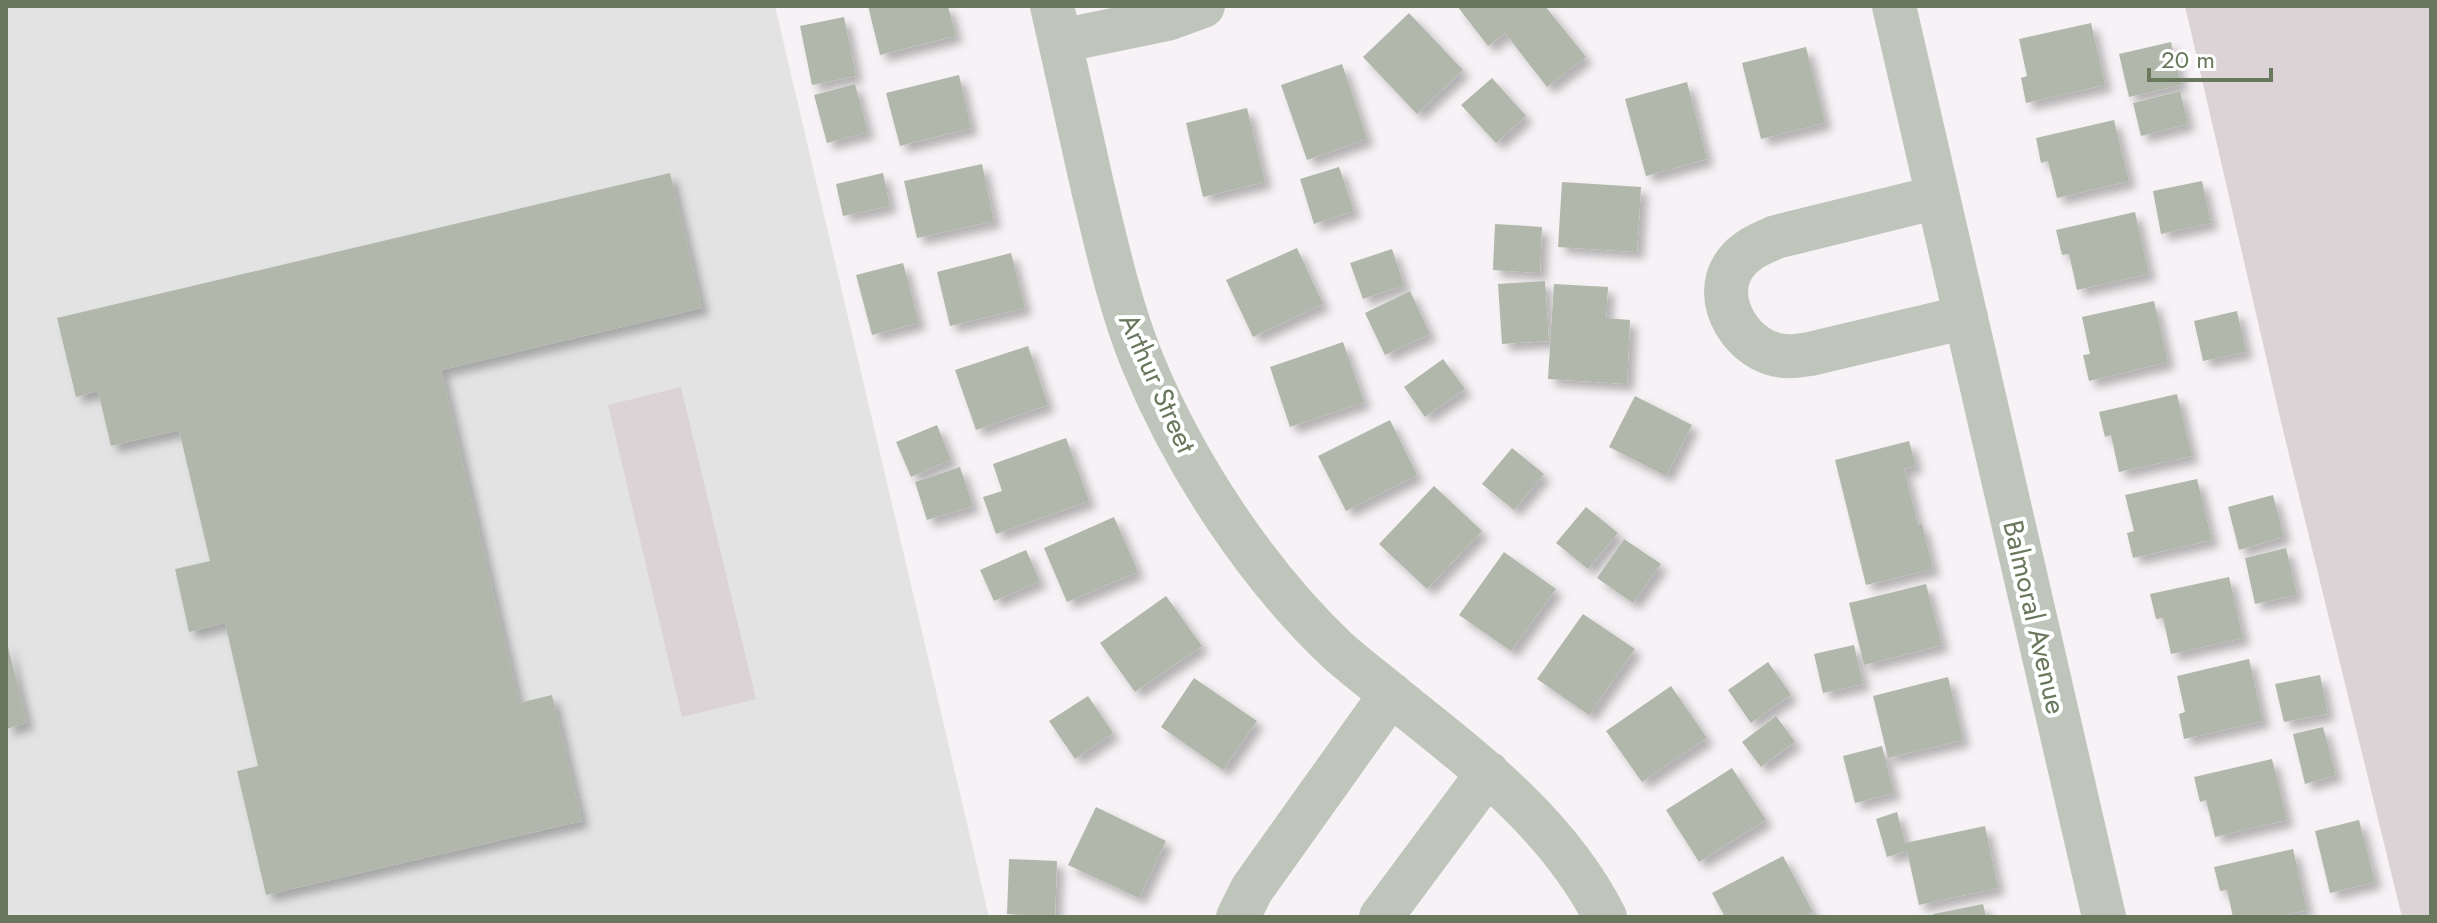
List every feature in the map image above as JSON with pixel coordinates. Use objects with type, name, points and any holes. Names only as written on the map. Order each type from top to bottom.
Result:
[{"type":"street","points":[[1056,24],[1167,19],[1203,6]]},
{"type":"street","name":"Balmoral Avenue","points":[[1894,6],[2104,917]]},
{"type":"street","name":"Arthur Street","points":[[1056,24],[1111,268],[1143,362],[1183,447],[1234,527],[1285,594],[1338,651],[1488,773],[1551,836],[1589,885],[1605,917]]},
{"type":"street","points":[[1938,197],[1776,237],[1751,247],[1734,265],[1725,285],[1729,312],[1744,337],[1763,351],[1784,356],[1810,354],[1966,317]]},
{"type":"street","points":[[1238,917],[1252,889],[1391,694]]},
{"type":"street","points":[[1381,917],[1488,773]]},
{"type":"shaded area","points":[[6,6],[775,6],[989,917],[6,917]]},
{"type":"shaded area","points":[[2185,6],[2431,6],[2431,917],[2402,917],[2282,426]]},
{"type":"shaded area","points":[[681,387],[756,699],[682,717],[608,405]]},
{"type":"building","points":[[868,6],[948,6],[956,36],[880,55]]},
{"type":"building","points":[[1457,6],[1545,6],[1586,57],[1547,87],[1505,33],[1488,46]]},
{"type":"building","points":[[1409,13],[1463,70],[1417,114],[1363,57]]},
{"type":"building","points":[[844,17],[856,76],[812,85],[800,26]]},
{"type":"building","points":[[2091,23],[2105,85],[2026,103],[2021,78],[2027,76],[2019,39]]},
{"type":"building","points":[[2171,42],[2181,85],[2129,97],[2119,54]]},
{"type":"building","points":[[1806,47],[1825,123],[1761,139],[1742,63]]},
{"type":"building","points":[[1342,64],[1367,139],[1307,160],[1281,85]]},
{"type":"building","points":[[959,75],[971,128],[900,146],[886,93]]},
{"type":"building","points":[[1492,78],[1526,116],[1496,143],[1461,105]]},
{"type":"building","points":[[1687,82],[1707,159],[1646,176],[1625,99]]},
{"type":"building","points":[[855,84],[868,132],[827,143],[814,95]]},
{"type":"building","points":[[2180,91],[2188,124],[2141,136],[2133,103]]},
{"type":"building","points":[[1247,108],[1265,182],[1203,197],[1186,123]]},
{"type":"building","points":[[2114,120],[2129,181],[2057,198],[2048,161],[2041,163],[2036,138]]},
{"type":"building","points":[[982,164],[994,221],[917,238],[904,181]]},
{"type":"building","points":[[1339,167],[1354,211],[1314,224],[1300,179]]},
{"type":"building","points":[[670,173],[702,308],[441,370],[519,703],[552,695],[582,821],[266,895],[237,771],[258,766],[225,623],[189,632],[175,569],[210,561],[179,430],[111,446],[98,391],[76,397],[57,318]]},
{"type":"building","points":[[883,173],[890,206],[843,216],[836,184]]},
{"type":"building","points":[[2202,181],[2211,223],[2161,234],[2153,191]]},
{"type":"building","points":[[1562,182],[1641,187],[1637,252],[1558,247]]},
{"type":"building","points":[[2135,212],[2149,274],[2077,290],[2069,254],[2062,255],[2056,230]]},
{"type":"building","points":[[1495,224],[1542,227],[1540,273],[1493,270]]},
{"type":"building","points":[[1297,248],[1323,304],[1253,337],[1226,280]]},
{"type":"building","points":[[1392,249],[1404,285],[1363,299],[1350,263]]},
{"type":"building","points":[[1011,253],[1025,308],[950,326],[937,272]]},
{"type":"building","points":[[903,263],[919,323],[872,335],[856,275]]},
{"type":"building","points":[[1545,281],[1549,341],[1502,344],[1498,284]]},
{"type":"building","points":[[1554,284],[1608,287],[1606,318],[1630,320],[1627,384],[1548,379]]},
{"type":"building","points":[[1410,291],[1430,334],[1385,355],[1365,313]]},
{"type":"building","points":[[2154,301],[2168,362],[2089,381],[2083,355],[2090,354],[2082,317]]},
{"type":"building","points":[[2237,311],[2246,352],[2203,361],[2194,321]]},
{"type":"building","points":[[1343,342],[1364,402],[1290,427],[1270,367]]},
{"type":"building","points":[[1028,346],[1048,405],[976,430],[955,370]]},
{"type":"building","points":[[1443,359],[1465,389],[1425,417],[1404,387]]},
{"type":"building","points":[[2177,394],[2192,456],[2119,472],[2111,435],[2105,437],[2099,412]]},
{"type":"building","points":[[1635,396],[1692,425],[1666,476],[1609,447]]},
{"type":"building","points":[[1390,420],[1417,475],[1346,511],[1318,456]]},
{"type":"building","points":[[937,425],[951,460],[911,477],[896,442]]},
{"type":"building","points":[[1066,438],[1089,501],[996,534],[983,497],[1002,491],[993,464]]},
{"type":"building","points":[[1909,441],[1916,466],[1904,469],[1933,569],[1866,585],[1835,460]]},
{"type":"building","points":[[1512,448],[1544,474],[1514,510],[1482,484]]},
{"type":"building","points":[[960,467],[973,506],[927,520],[915,482]]},
{"type":"building","points":[[2197,479],[2212,540],[2133,558],[2127,533],[2134,531],[2125,495]]},
{"type":"building","points":[[1434,486],[1482,531],[1427,589],[1379,544]]},
{"type":"building","points":[[2273,495],[2284,537],[2239,550],[2228,507]]},
{"type":"building","points":[[1586,507],[1618,533],[1588,569],[1556,543]]},
{"type":"building","points":[[1114,517],[1138,572],[1067,602],[1044,548]]},
{"type":"building","points":[[1624,539],[1661,564],[1633,603],[1597,578]]},
{"type":"building","points":[[2286,548],[2297,595],[2255,604],[2245,558]]},
{"type":"building","points":[[1026,550],[1040,581],[994,601],[980,570]]},
{"type":"building","points":[[1504,552],[1556,589],[1511,651],[1459,615]]},
{"type":"building","points":[[2229,577],[2243,638],[2171,654],[2163,618],[2156,619],[2150,594]]},
{"type":"building","points":[[1926,584],[1942,645],[1864,665],[1849,603]]},
{"type":"building","points":[[1166,596],[1202,646],[1135,692],[1100,643]]},
{"type":"building","points":[[1583,614],[1635,649],[1589,715],[1537,679]]},
{"type":"building","points":[[6,639],[27,723],[6,729]]},
{"type":"building","points":[[1854,645],[1863,684],[1823,693],[1814,654]]},
{"type":"building","points":[[2249,659],[2263,721],[2184,739],[2179,714],[2185,712],[2177,676]]},
{"type":"building","points":[[1768,662],[1791,695],[1751,723],[1728,690]]},
{"type":"building","points":[[2320,675],[2328,714],[2284,722],[2275,684]]},
{"type":"building","points":[[1948,677],[1963,740],[1888,758],[1873,696]]},
{"type":"building","points":[[1194,678],[1257,721],[1223,770],[1161,727]]},
{"type":"building","points":[[1671,686],[1707,738],[1642,782],[1606,731]]},
{"type":"building","points":[[1088,696],[1113,733],[1075,759],[1049,721]]},
{"type":"building","points":[[1776,716],[1795,742],[1761,767],[1742,742]]},
{"type":"building","points":[[2323,727],[2336,775],[2305,784],[2293,734]]},
{"type":"building","points":[[1882,746],[1894,793],[1855,803],[1843,756]]},
{"type":"building","points":[[2272,759],[2287,820],[2215,837],[2206,800],[2200,802],[2194,777]]},
{"type":"building","points":[[1732,768],[1766,820],[1699,862],[1666,810]]},
{"type":"building","points":[[1096,807],[1166,841],[1139,898],[1068,865]]},
{"type":"building","points":[[1897,812],[1905,843],[1985,826],[1998,888],[1919,905],[1907,851],[1887,857],[1876,819]]},
{"type":"building","points":[[2359,820],[2375,882],[2330,893],[2315,831]]},
{"type":"building","points":[[2293,849],[2307,910],[2277,917],[2233,917],[2227,890],[2220,891],[2214,867]]},
{"type":"building","points":[[1783,856],[1813,912],[1804,917],[1725,917],[1712,893]]},
{"type":"building","points":[[1009,859],[1057,861],[1055,916],[1007,914]]},
{"type":"building","points":[[1983,904],[1986,917],[1934,917],[1933,914]]}]
